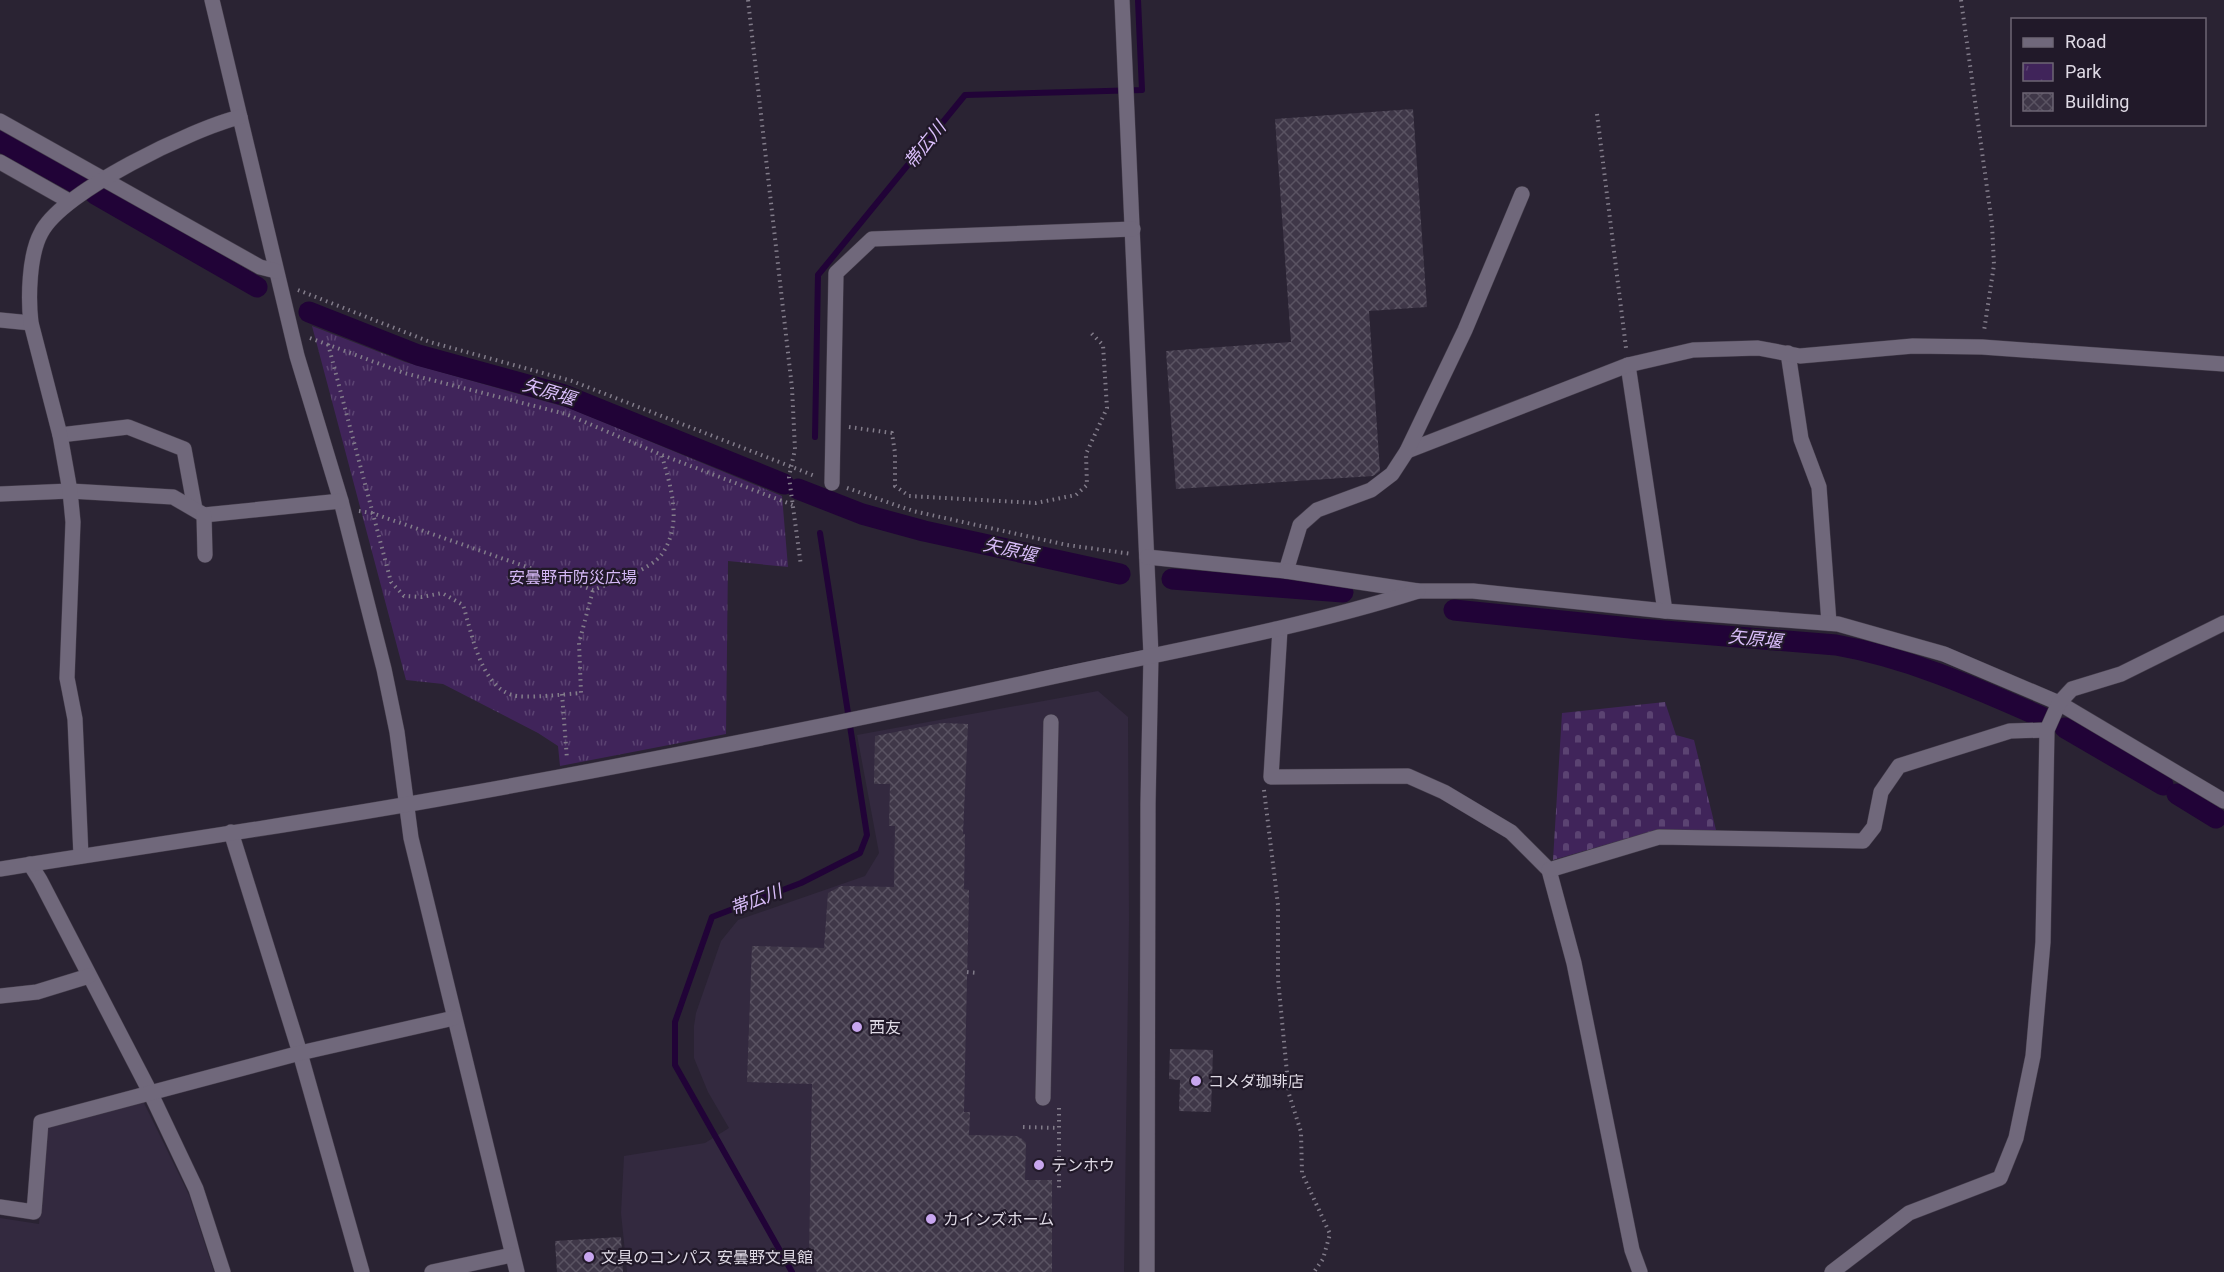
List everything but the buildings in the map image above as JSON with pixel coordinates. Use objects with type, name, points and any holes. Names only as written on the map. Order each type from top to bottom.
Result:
[{"type":"street","points":[[212,0],[297,356],[341,501],[384,669],[397,732],[411,838],[517,1272]]},
{"type":"street","points":[[1122,0],[1151,655],[1148,804],[1147,1272]]},
{"type":"street","points":[[81,856],[75,719],[67,678],[73,522],[60,435],[31,323],[29,306],[34,250],[48,220],[69,201],[157,150],[224,121],[240,117]]},
{"type":"street","points":[[0,122],[260,267],[276,271]]},
{"type":"street","points":[[0,162],[69,201]]},
{"type":"street","points":[[1286,571],[1300,525],[1317,510],[1371,490],[1392,474],[1407,451],[1465,330],[1522,195]]},
{"type":"street","points":[[832,483],[836,273],[872,239],[1133,229]]},
{"type":"street","points":[[0,320],[31,323]]},
{"type":"street","points":[[1407,451],[1628,365],[1693,350],[1758,348],[1800,356],[1913,346],[1982,347],[2224,364]]},
{"type":"street","points":[[1788,353],[1801,439],[1819,487],[1829,623]]},
{"type":"street","points":[[1628,365],[1665,611]]},
{"type":"street","points":[[60,435],[128,427],[184,449],[199,512],[205,555]]},
{"type":"street","points":[[0,494],[70,491],[173,497],[199,512],[341,501]]},
{"type":"street","points":[[1147,556],[1286,571],[1418,591],[1473,591],[1665,611],[1829,623],[1944,654],[2059,703],[2224,801]]},
{"type":"street","points":[[0,869],[406,804],[847,722],[1280,629],[1365,608],[1418,591]]},
{"type":"street","points":[[1832,1272],[1909,1213],[2000,1178],[2016,1138],[2033,1056],[2043,942],[2047,730],[2059,703],[2072,689],[2121,674],[2224,623]]},
{"type":"street","points":[[1280,629],[1271,777],[1408,776],[1444,792],[1511,832],[1549,870],[1574,963],[1632,1250],[1640,1272]]},
{"type":"street","points":[[1043,1098],[1051,722]]},
{"type":"street","points":[[1549,870],[1659,837],[1863,841],[1874,827],[1881,792],[1899,766],[2010,731],[2047,730]]},
{"type":"street","points":[[231,832],[300,1053],[362,1272]]},
{"type":"street","points":[[30,864],[150,1092],[196,1189],[223,1272]]},
{"type":"street","points":[[0,996],[37,992],[89,976]]},
{"type":"street","points":[[0,1207],[34,1212],[41,1122],[300,1053],[454,1018]]},
{"type":"street","points":[[432,1272],[512,1254]]},
{"type":"path","points":[[748,0],[792,388],[795,449],[789,477],[801,566]]},
{"type":"path","points":[[1961,0],[1992,224],[1994,265],[1982,347]]},
{"type":"path","points":[[1597,114],[1628,365]]},
{"type":"path","points":[[281,287],[297,290],[430,342],[572,381],[792,468],[913,510],[1067,545],[1147,556]]},
{"type":"path","points":[[834,424],[892,433],[895,453],[894,486],[909,496],[1036,503],[1076,495],[1087,485],[1086,454],[1107,408],[1103,345],[1091,333]]},
{"type":"path","points":[[309,337],[404,373],[566,414],[662,455],[793,505]]},
{"type":"path","points":[[328,344],[391,582],[404,596],[422,597],[442,593],[463,605],[485,672],[495,685],[513,696],[582,693],[579,643],[593,590]]},
{"type":"path","points":[[358,511],[372,513],[593,590],[635,573],[662,555],[675,524],[673,492],[662,455]]},
{"type":"path","points":[[562,694],[567,768]]},
{"type":"path","points":[[1271,777],[1263,787],[1278,905],[1278,979],[1289,1094],[1301,1132],[1302,1173],[1330,1234],[1323,1258],[1314,1272]]},
{"type":"path","points":[[967,972],[977,973]]},
{"type":"path","points":[[1059,1108],[1059,1192]]},
{"type":"path","points":[[1023,1127],[1059,1128]]},
{"type":"shaded area","points":[[1098,691],[1128,717],[1129,921],[1124,1272],[627,1272],[621,1213],[624,1156],[705,1143],[729,1128],[708,1092],[694,1058],[696,1013],[721,941],[738,920],[865,876],[879,853],[857,735]]},
{"type":"shaded area","points":[[142,1099],[189,1195],[214,1272],[0,1272],[0,1218],[39,1224],[46,1125]]},
{"type":"green space","name":"安曇野市防災広場","points":[[312,326],[405,362],[569,408],[782,496],[788,567],[728,561],[726,734],[560,766],[558,746],[538,733],[443,684],[406,680]]},
{"type":"green space","points":[[1665,702],[1676,735],[1694,740],[1716,830],[1657,830],[1553,860],[1562,713]]},
{"type":"waterway","name":"帯広川","points":[[815,437],[818,275],[965,95],[1142,90],[1138,0]]},
{"type":"waterway","name":"矢原堰","points":[[0,141],[81,186]]},
{"type":"waterway","name":"矢原堰","points":[[95,194],[257,287]]},
{"type":"waterway","name":"矢原堰","points":[[309,312],[418,355],[564,395],[784,484]]},
{"type":"waterway","name":"矢原堰","points":[[798,489],[862,514],[924,531],[1120,574]]},
{"type":"waterway","name":"帯広川","points":[[792,1272],[675,1065],[675,1022],[712,917],[801,883],[860,853],[867,835],[820,533]]},
{"type":"waterway","name":"矢原堰","points":[[1172,579],[1343,592]]},
{"type":"waterway","name":"矢原堰","points":[[1454,610],[1640,629],[1836,645],[1916,666],[1968,685],[2044,718]]},
{"type":"waterway","name":"矢原堰","points":[[2065,728],[2163,785]]},
{"type":"waterway","name":"矢原堰","points":[[2177,794],[2216,818]]},
{"type":"place","name":"西友","points":[[857,1027]]},
{"type":"place","name":"コメダ珈琲店","points":[[1196,1081]]},
{"type":"place","name":"テンホウ","points":[[1039,1165]]},
{"type":"place","name":"カインズホーム","points":[[931,1219]]},
{"type":"place","name":"文具のコンパス 安曇野文具館","points":[[589,1257]]}]
